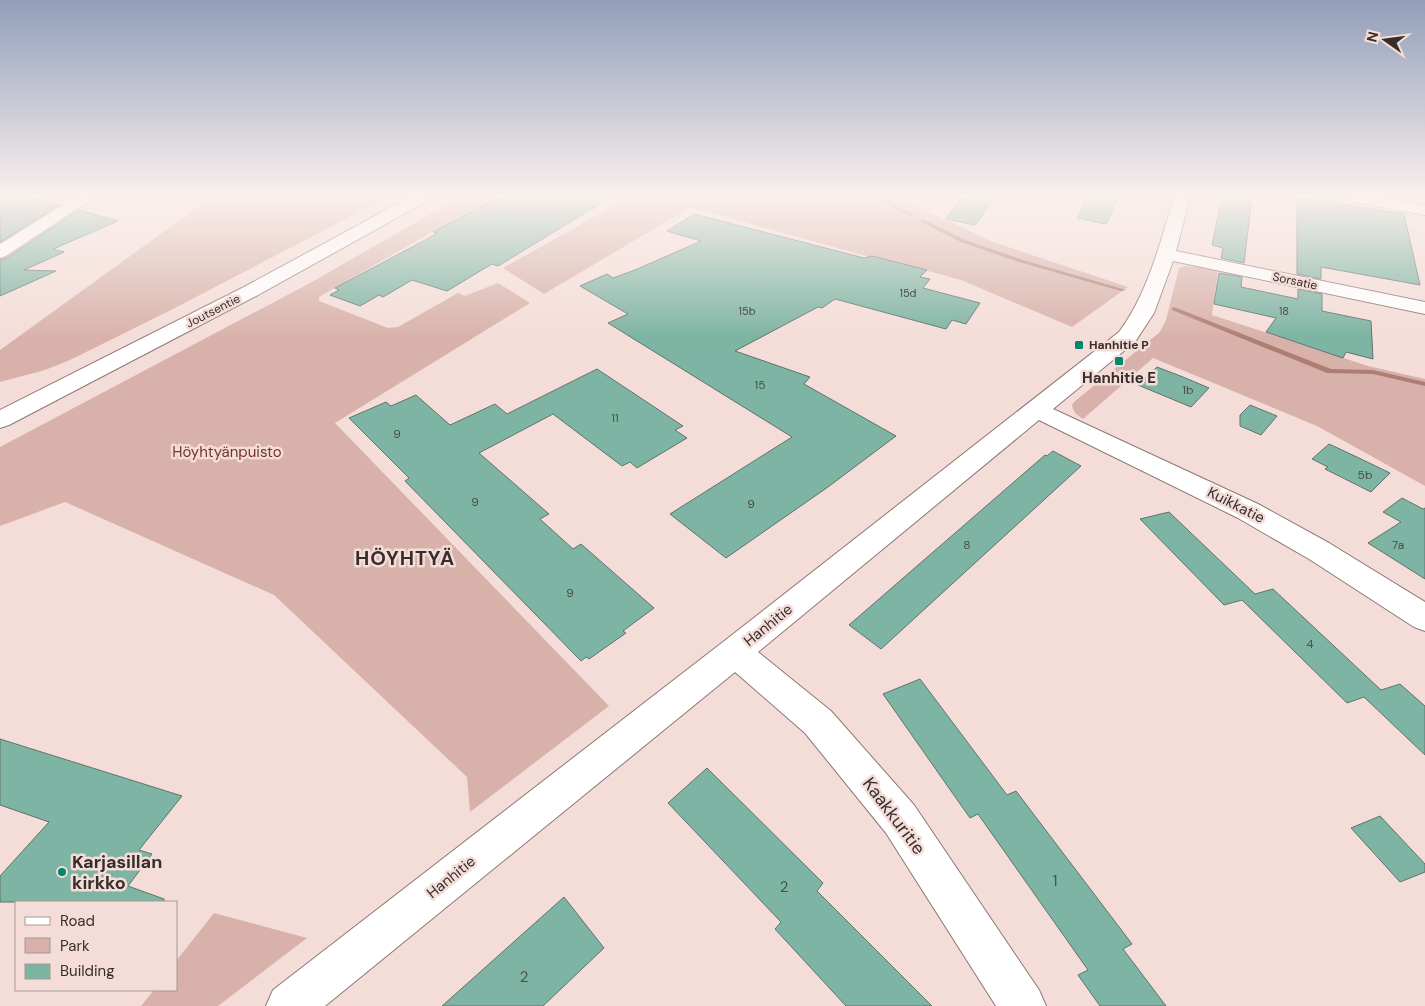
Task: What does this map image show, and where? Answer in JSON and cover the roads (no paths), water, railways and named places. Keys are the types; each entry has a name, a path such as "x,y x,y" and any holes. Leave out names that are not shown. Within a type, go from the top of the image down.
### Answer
{"street":[{"path":"0,252 13,244"},
{"name":"Joutsentie","path":"0,420 251,291 338,244"},
{"name":"Hanhitie","path":"289,1006 735,652 1126,337 1144,313 1169,244"},
{"name":"Sorsatie","path":"1166,254 1425,308"},
{"name":"Kuikkatie","path":"1037,410 1248,511 1319,551 1425,618"},
{"name":"Kaakkuritie","path":"735,652 818,722 900,819 1023,1006"}],"waterway":[{"path":"972,244 1021,261 1123,290"},
{"path":"1174,309 1330,371 1373,372 1425,384"}],"place":[{"name":"Hanhitie P","path":"1079,345"},
{"name":"Hanhitie E","path":"1119,361"},
{"name":"Karjasillan kirkko","path":"62,872"}],"district":[{"name":"HÖYHTYÄ","path":"405,558"}],"park label":[{"name":"Höyhtyänpuisto","path":"227,452"}]}
